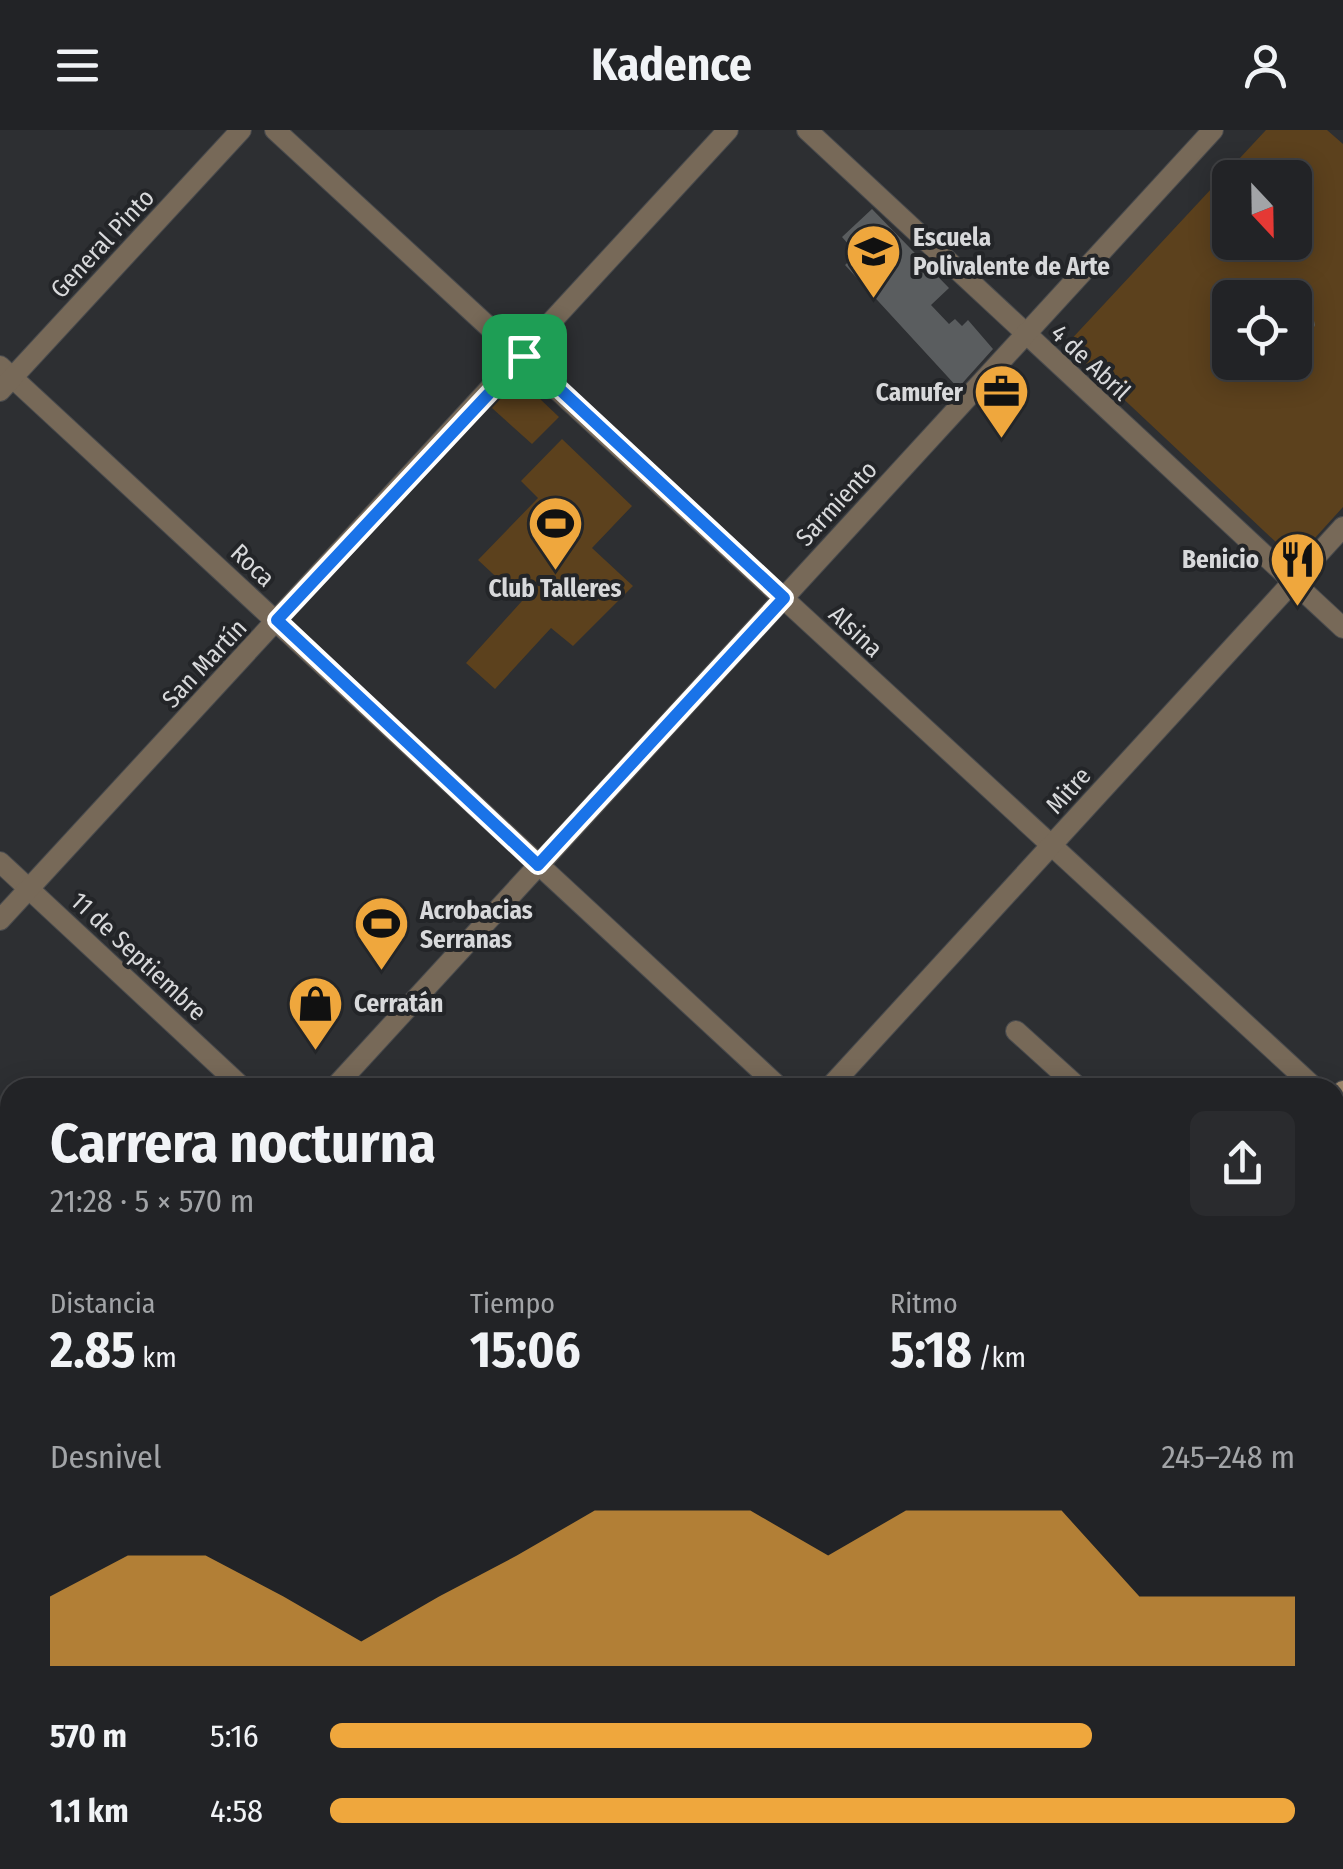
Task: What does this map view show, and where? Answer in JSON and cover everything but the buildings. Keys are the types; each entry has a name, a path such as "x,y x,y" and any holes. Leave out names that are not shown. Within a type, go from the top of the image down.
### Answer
{"street":[{"name":"General Pinto","path":"4,378 241,130"},
{"name":"Alsina","path":"275,130 1303,1078"},
{"name":"San Martín","path":"0,920 524,356 728,130"},
{"name":"4 de Abril","path":"807,130 1343,628"},
{"name":"Sarmiento","path":"343,1078 1213,130"},
{"name":"Roca","path":"4,378 277,620 769,1078"},
{"name":"Mitre","path":"838,1078 1343,527"},
{"name":"11 de Septiembre","path":"0,862 232,1078"},
{"path":"1016,1031 1062,1078"}],"shaded area":[{"path":"1266,130 1327,130 1343,144 1343,507 1295,560 1066,345 1212,188 1212,260 1312,260 1312,160 1238,160"},
{"path":"519,379 559,417 532,444 492,408"},
{"path":"562,439 632,506 592,548 633,586 573,646 551,628 495,689 466,663 522,601 478,560 538,498 521,481"}],"place":[{"name":"Escuela Polivalente de Arte","path":"874,300"},
{"name":"Camufer","path":"1002,441"},
{"name":"Club Talleres","path":"555,573"},
{"name":"Benicio","path":"1298,608"},
{"name":"Acrobacias Serranas","path":"381,973"},
{"name":"Cerratán","path":"315,1052"}],"route":[{"path":"524,356 784,598 538,865 277,620 524,356"}]}
